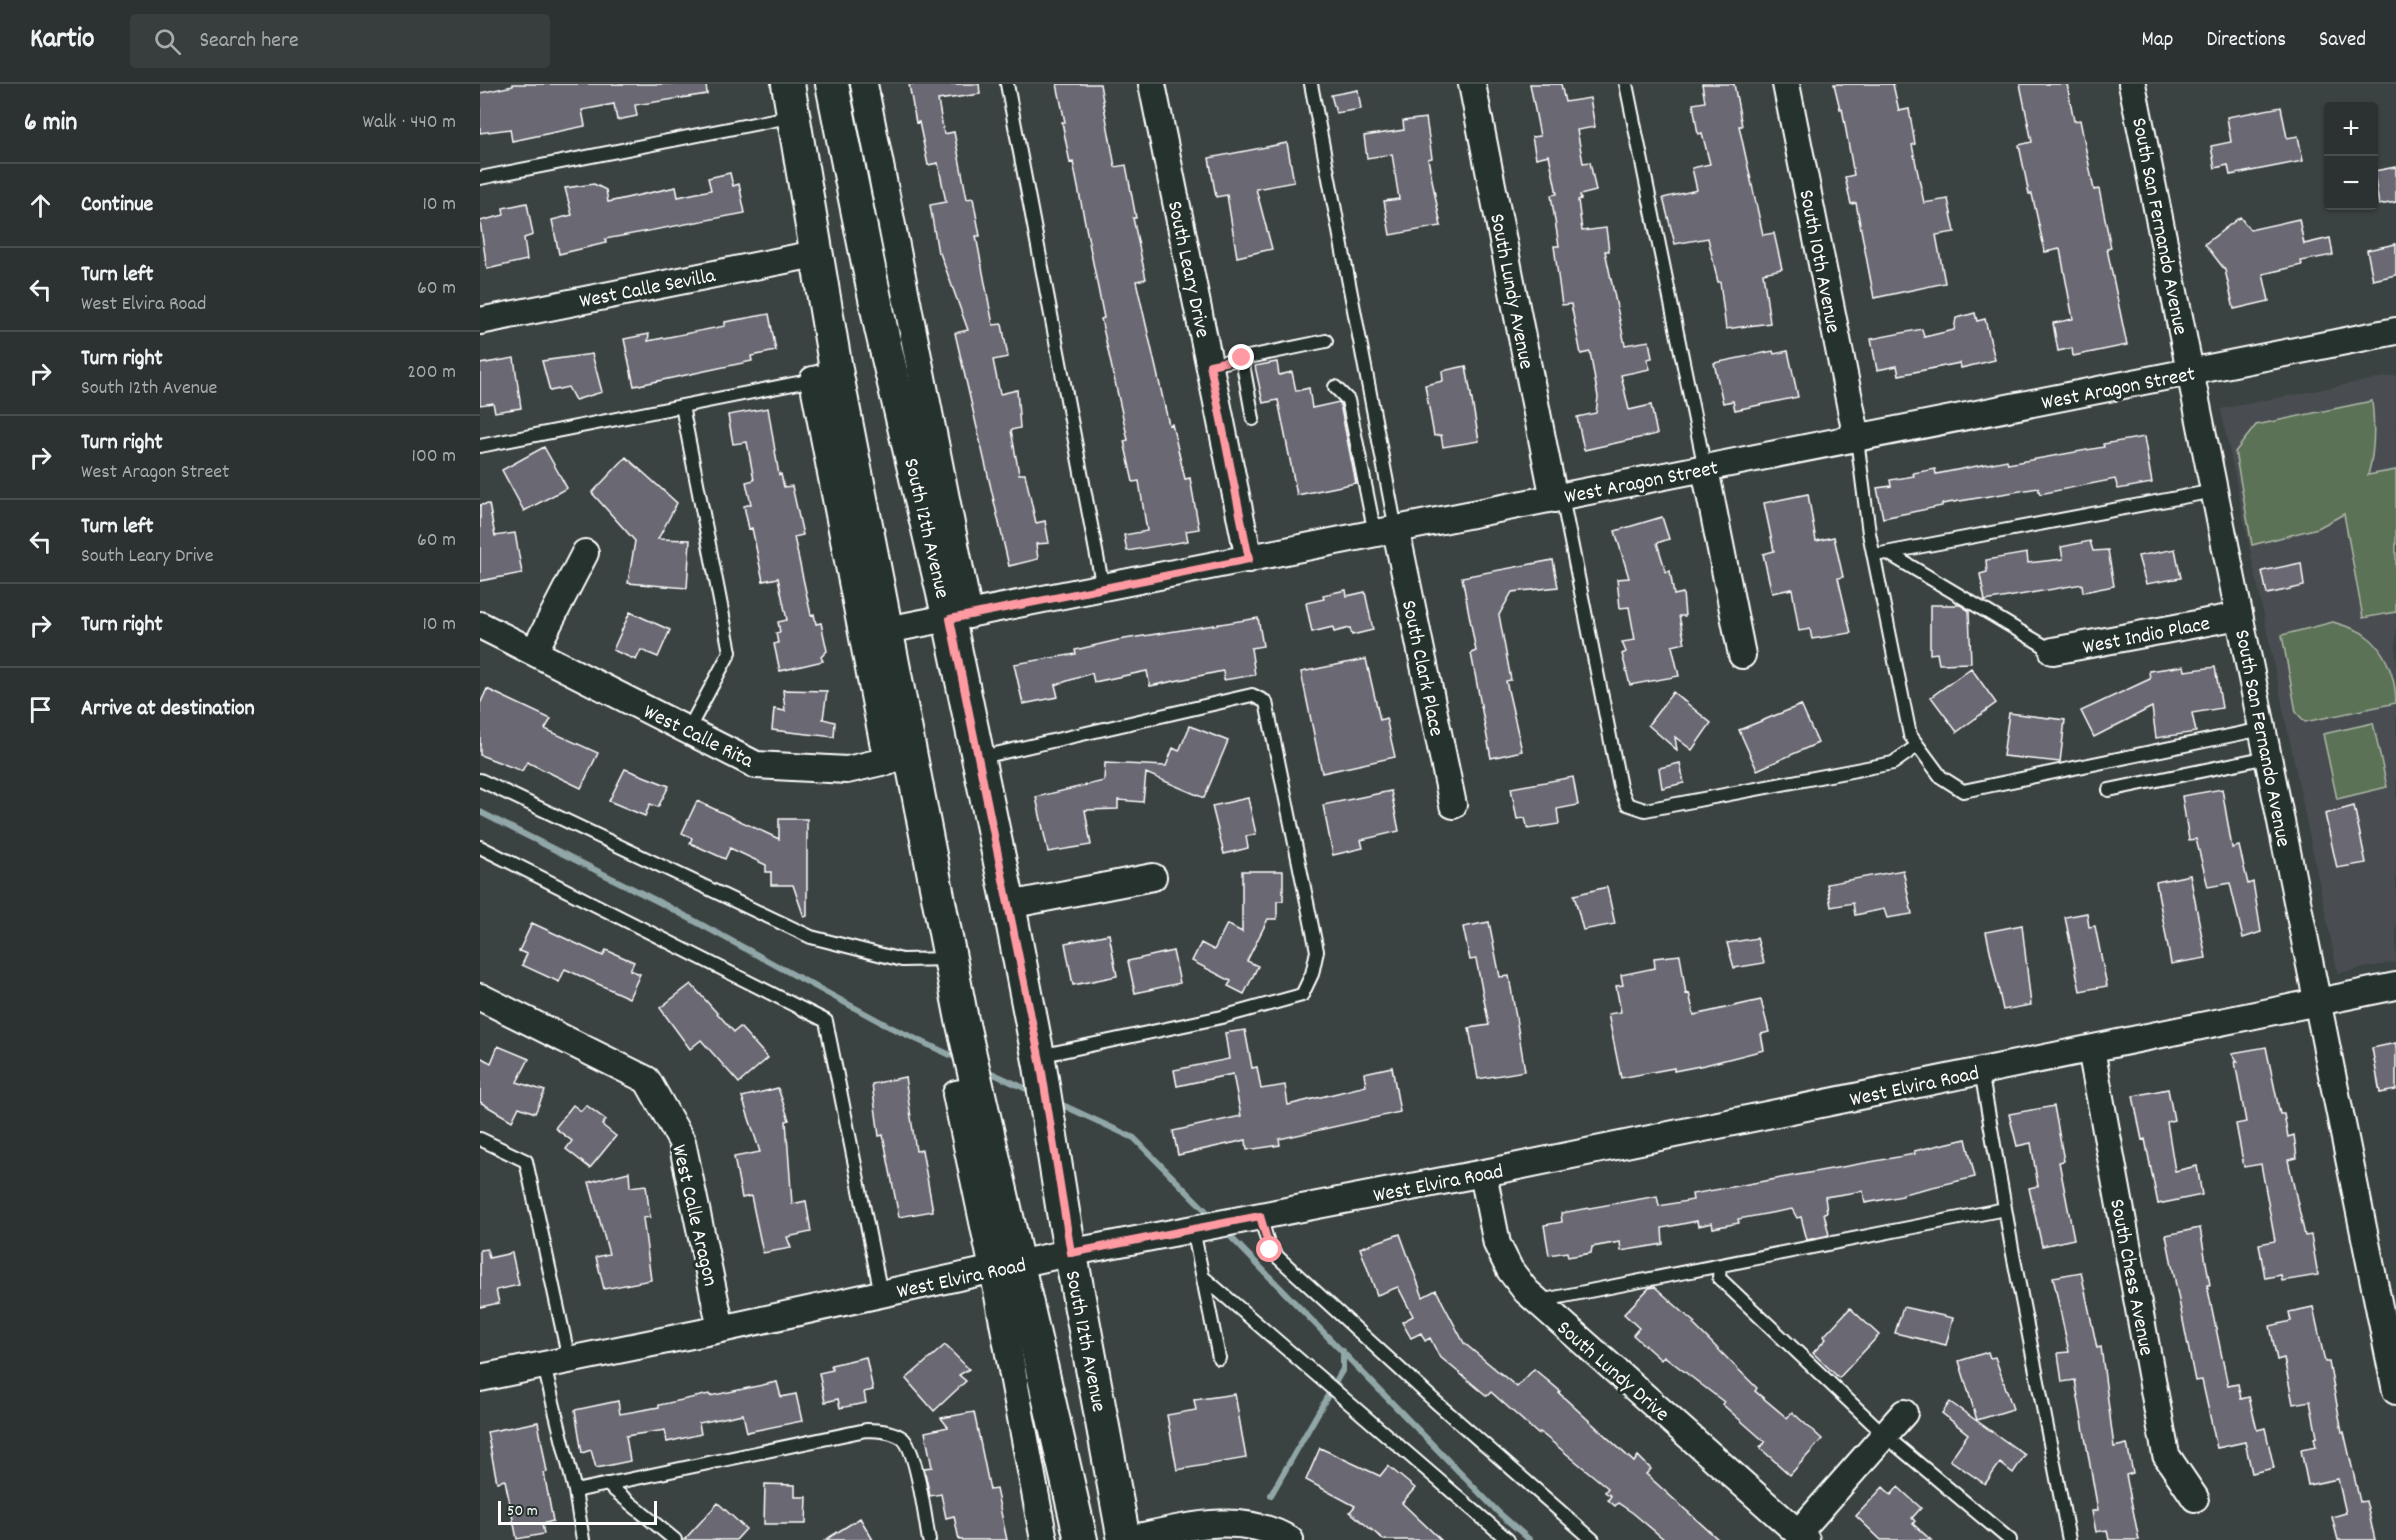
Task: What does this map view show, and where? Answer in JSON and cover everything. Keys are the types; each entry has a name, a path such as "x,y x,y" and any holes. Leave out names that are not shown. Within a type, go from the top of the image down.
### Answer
{"street":[{"path":"788,84 815,254 825,378 899,759 950,959 977,1087 1044,1540"},
{"name":"South 12th Avenue","path":"832,84 881,328 959,617"},
{"name":"South 12th Avenue","path":"864,84 959,617 977,758 1009,905 1051,1124 1071,1253 1125,1540"},
{"name":"South Leary Drive","path":"1152,84 1249,559"},
{"name":"South Lundy Avenue","path":"1472,84 1558,498"},
{"name":"South 10th Avenue","path":"1786,84 1857,439"},
{"name":"South San Fernando Avenue","path":"2132,84 2396,1391"},
{"name":"West Calle Sevilla","path":"480,321 815,254"},
{"name":"West Aragon Street","path":"887,630 2396,331"},
{"path":"825,378 887,630 899,759"},
{"path":"1705,469 1742,656"},
{"name":"South Clark Place","path":"1385,532 1453,805"},
{"path":"534,652 585,553"},
{"name":"West Indio Place","path":"2053,651 2239,616"},
{"name":"West Calle Rita","path":"480,626 756,765 848,770 899,759"},
{"path":"1009,905 1153,877"},
{"name":"West Elvira Road","path":"480,1378 721,1329 1071,1253 1483,1173 2396,986"},
{"name":"West Calle Aragon","path":"480,996 647,1080 682,1142 721,1329"},
{"name":"South Chess Avenue","path":"2091,1049 2166,1455 2195,1498"},
{"name":"South Lundy Drive","path":"1483,1173 1497,1244 1510,1270 1526,1292 1802,1536 1904,1413"},
{"path":"1005,1267 1081,1540"},
{"path":"1125,1540 1156,1537 1225,1522 1272,1529 1290,1540"}],"lane":[{"path":"1007,84 1103,588"},
{"path":"1311,84 1385,532"},
{"path":"1626,84 1705,469"},
{"path":"480,178 794,116"},
{"path":"1210,365 1326,341"},
{"path":"1242,358 1253,419"},
{"path":"480,446 825,378"},
{"path":"1335,387 1348,400 1385,532"},
{"path":"682,406 730,652 688,730"},
{"path":"1857,439 1869,533 1910,735 1941,777 1963,791 2262,729"},
{"path":"1875,555 2214,491"},
{"path":"1558,498 1620,787 1627,804 1645,810 1893,763 1917,746"},
{"path":"1888,553 2053,651"},
{"path":"977,758 1241,697 1252,695 1266,702 1315,939 1317,951 1312,974 1302,995 1222,1017 1039,1061"},
{"path":"2109,790 2268,757"},
{"path":"480,780 811,937 902,960 950,959"},
{"path":"480,846 826,1021 881,1294"},
{"path":"1981,1071 2005,1209 2069,1540"},
{"path":"480,1139 526,1161 569,1360"},
{"path":"1543,1308 1549,1299 2005,1209"},
{"path":"1260,1216 1270,1250 1437,1403 1593,1540"},
{"path":"1197,1228 1203,1277 1219,1358"},
{"path":"1720,1266 1719,1278 1885,1434 2010,1540"},
{"path":"1203,1277 1508,1540"},
{"path":"544,1365 575,1491 583,1540"},
{"path":"575,1491 866,1430 883,1431 902,1438 912,1451 929,1540"},
{"path":"607,1485 675,1540"}],"shaded area":[{"path":"2396,375 2396,962 2338,973 2221,409"}],"green space":[{"path":"2372,401 2374,438 2368,475 2396,470 2396,612 2363,618 2344,514 2318,528 2252,545 2235,452 2256,425"},
{"path":"2333,622 2354,629 2379,648 2392,675 2396,703 2305,722 2296,712 2282,635"},
{"path":"2373,723 2387,787 2337,799 2323,734"}],"building":[{"path":"513,84 706,84 707,94 635,105 637,116 617,120 614,104 582,110 585,126 512,141 510,129 480,133 480,93 513,86"},
{"path":"909,84 979,84 980,94 938,100 944,134 954,132 967,199 973,198 980,236 976,236 993,325 1002,324 1008,357 993,360 1000,394 1017,390 1020,428 1011,430 1019,474 1025,474 1036,523 1045,521 1049,543 1036,544 1038,559 1009,566 955,333 968,330 940,253 938,253 930,205 946,202 938,163 928,165 919,122 916,123"},
{"path":"1057,84 1100,84 1115,167 1126,165 1136,218 1133,218 1146,279 1136,281 1169,425 1172,424 1185,479 1190,478 1199,529 1186,531 1188,541 1127,551 1124,535 1147,531 1139,481 1133,482 1124,441 1128,440 1101,319 1104,318 1073,162 1070,163"},
{"path":"1530,84 1561,84 1565,102 1590,98 1595,127 1577,130 1583,163 1590,162 1596,191 1580,195 1581,199 1578,200 1582,231 1606,228 1609,251 1605,251 1625,345 1649,341 1652,358 1647,359 1650,369 1621,375 1629,410 1651,405 1657,434 1584,450 1577,417 1596,413 1598,397 1590,352 1581,354 1571,304 1562,305 1554,246 1559,246 1551,195 1557,194 1549,155 1536,158 1532,137 1540,136"},
{"path":"1702,84 1734,84 1742,126 1739,126 1763,235 1774,233 1782,269 1763,273 1770,323 1726,329 1720,282 1718,282 1708,238 1675,244 1663,198 1697,190 1692,168 1710,164 1702,133 1698,134 1693,104 1705,102"},
{"path":"1834,84 1893,84 1899,111 1909,109 1915,144 1912,145 1924,203 1948,199 1955,232 1936,235 1945,283 1874,298 1856,203 1851,204 1845,177 1854,175 1842,108 1840,109"},
{"path":"2020,84 2067,84 2074,121 2080,120 2094,190 2099,189 2111,248 2107,249 2127,345 2073,356 2072,348 2058,351 2053,323 2073,319 2060,249 2045,252 2032,194 2029,194 2019,145 2032,142"},
{"path":"1358,90 1361,109 1336,113 1331,95"},
{"path":"2281,107 2287,138 2298,136 2303,161 2230,175 2228,165 2215,168 2211,146 2231,142 2227,117"},
{"path":"1426,118 1432,158 1428,159 1441,226 1390,235 1384,201 1399,199 1392,154 1367,158 1364,136 1404,130 1403,121"},
{"path":"1287,143 1294,182 1256,189 1272,249 1237,257 1227,195 1216,197 1209,158"},
{"path":"2396,167 2396,202 2379,205 2378,170"},
{"path":"730,173 733,186 739,184 745,213 605,239 606,243 559,254 552,220 572,215 565,188 594,184 606,190 608,202 676,187 678,197 711,190 708,178"},
{"path":"527,203 533,235 524,238 527,260 487,269 480,221 504,215 503,208"},
{"path":"2240,217 2250,230 2299,219 2304,244 2330,238 2333,255 2301,261 2302,265 2263,274 2269,301 2234,309 2225,270 2205,244"},
{"path":"2396,244 2396,275 2373,280 2367,250"},
{"path":"1975,313 1977,321 1985,319 1995,360 1961,368 1960,363 1899,375 1897,366 1877,370 1871,339 1922,329 1924,337 1954,330 1956,318"},
{"path":"769,314 776,351 751,356 752,361 634,386 624,339 649,334 648,341 725,326 725,322"},
{"path":"1773,351 1774,354 1788,351 1798,397 1735,410 1733,401 1723,403 1714,363"},
{"path":"592,354 602,392 575,400 568,387 550,391 542,361"},
{"path":"514,358 521,408 495,412 493,403 480,405 480,364"},
{"path":"1277,362 1279,375 1292,372 1296,391 1309,388 1312,408 1339,402 1356,483 1297,495 1278,400 1263,403 1255,366"},
{"path":"1466,366 1479,441 1443,447 1441,435 1434,436 1425,385 1443,381 1442,371"},
{"path":"768,408 779,475 781,474 784,487 792,486 803,535 794,537 811,615 814,614 816,624 821,623 827,651 821,657 823,661 780,671 774,644 778,643 776,633 780,632 778,622 787,620 778,578 763,581 752,528 749,529 744,506 751,504 746,482 754,480 747,442 733,444 728,415"},
{"path":"2144,437 2152,483 2118,489 2115,479 2040,494 2038,488 1942,504 1942,506 1883,518 1877,488 1891,486 1890,480 1914,476 1913,473 1935,469 1936,474 2007,460 2008,464 2104,447 2103,444"},
{"path":"544,447 567,488 524,511 502,470"},
{"path":"626,457 677,503 658,539 690,540 687,588 628,583 635,541 592,493"},
{"path":"1808,494 1816,541 1834,537 1843,577 1838,578 1851,633 1812,639 1810,629 1799,631 1792,589 1772,593 1763,554 1774,551 1764,503"},
{"path":"489,504 495,536 515,533 522,573 480,581 480,505"},
{"path":"1662,517 1669,539 1657,543 1666,572 1670,571 1674,595 1683,593 1685,616 1679,616 1685,643 1672,646 1679,676 1630,685 1622,654 1626,652 1622,642 1635,640 1629,607 1620,608 1617,579 1629,578 1615,531"},
{"path":"2090,541 2093,551 2108,550 2114,586 2083,592 2082,584 1985,601 1980,574 1987,572 1986,560 2027,553 2028,563 2063,559 2061,547"},
{"path":"2175,549 2181,578 2146,584 2138,556"},
{"path":"1553,560 1558,587 1512,592 1499,615 1511,680 1506,681 1522,751 1491,758 1471,653 1476,651 1462,577"},
{"path":"2301,563 2304,586 2267,594 2262,571"},
{"path":"1346,590 1347,596 1365,592 1373,630 1352,635 1350,628 1334,632 1333,627 1312,632 1306,603 1324,599 1323,595"},
{"path":"1930,605 1960,605 1969,611 1971,663 1939,664 1937,653 1930,654"},
{"path":"630,612 670,630 658,657 641,650 636,660 613,650"},
{"path":"1258,618 1263,646 1251,648 1255,675 1224,680 1223,671 1150,686 1147,671 1094,682 1092,673 1055,685 1058,697 1023,704 1014,664 1076,654 1075,650 1118,640"},
{"path":"1366,659 1380,720 1386,718 1395,757 1322,773 1301,672"},
{"path":"2184,666 2185,671 2215,667 2222,708 2192,713 2196,732 2156,738 2152,707 2094,737 2081,711 2150,679 2149,671"},
{"path":"1971,668 1996,703 1957,732 1931,697"},
{"path":"487,689 551,719 545,729 598,753 581,788 527,762 522,771 480,755 480,704"},
{"path":"783,690 827,691 823,719 835,722 834,737 772,730 774,709 785,711"},
{"path":"1673,692 1711,723 1692,750 1675,737 1677,750 1648,725"},
{"path":"1801,705 1818,743 1757,770 1739,730"},
{"path":"2009,713 2065,720 2060,762 2003,756"},
{"path":"1190,726 1228,741 1204,798 1146,773 1143,802 1118,800 1118,809 1085,810 1091,845 1048,852 1036,797 1104,781 1105,763 1166,766 1173,748 1179,751"},
{"path":"1680,763 1684,783 1662,788 1659,768"},
{"path":"625,769 669,786 658,807 650,804 645,816 609,801"},
{"path":"1573,777 1578,805 1557,809 1559,824 1528,829 1525,818 1517,819 1511,788"},
{"path":"2222,789 2232,848 2239,846 2248,884 2253,882 2261,932 2243,938 2230,883 2208,887 2196,839 2189,840 2182,796"},
{"path":"1391,791 1399,831 1361,840 1363,848 1333,855 1323,805"},
{"path":"1248,798 1256,834 1246,836 1248,848 1224,854 1212,806"},
{"path":"697,801 779,839 779,819 807,819 807,916 804,917 793,885 771,885 771,872 766,872 766,865 730,848 725,859 690,843 692,838 682,833"},
{"path":"2354,806 2366,863 2337,868 2325,814"},
{"path":"1903,870 1912,914 1887,918 1884,909 1855,915 1853,903 1831,907 1827,884"},
{"path":"1242,871 1283,871 1283,901 1277,901 1277,919 1268,919 1247,961 1258,966 1244,994 1228,986 1231,981 1192,961 1201,943 1214,950 1227,924 1242,932"},
{"path":"2190,875 2206,958 2171,964 2156,882"},
{"path":"1607,887 1615,924 1583,930 1574,895"},
{"path":"2087,913 2089,927 2095,926 2107,986 2080,991 2065,917"},
{"path":"1489,922 1500,977 1509,976 1525,1071 1478,1079 1469,1028 1489,1025 1476,959 1470,960 1463,927"},
{"path":"532,923 603,956 606,950 634,962 630,970 640,974 629,998 565,969 559,982 522,965 527,954 519,951"},
{"path":"2022,925 2031,1005 2003,1010 1986,932"},
{"path":"1109,934 1117,976 1073,985 1065,943"},
{"path":"1757,938 1764,963 1734,968 1727,943"},
{"path":"1173,951 1180,983 1135,993 1128,961"},
{"path":"1680,955 1686,994 1689,993 1694,1015 1761,1000 1769,1032 1761,1034 1764,1050 1705,1065 1621,1078 1608,1014 1621,1012 1616,986 1623,985 1621,975 1655,968 1654,958"},
{"path":"691,984 734,1032 740,1027 768,1058 739,1083 701,1040 690,1049 660,1008"},
{"path":"1245,1030 1252,1068 1257,1067 1261,1089 1285,1085 1288,1105 1366,1086 1364,1073 1392,1067 1400,1112 1279,1139 1280,1145 1247,1150 1246,1140 1178,1155 1173,1131 1241,1116 1233,1074 1177,1086 1174,1070 1229,1059 1225,1033"},
{"path":"2396,1043 2396,1090 2380,1093 2372,1048"},
{"path":"498,1046 529,1059 517,1082 545,1091 535,1113 519,1107 512,1121 480,1102 480,1057 491,1063"},
{"path":"2266,1047 2280,1114 2284,1114 2288,1137 2294,1135 2297,1158 2288,1160 2305,1236 2311,1235 2318,1275 2282,1281 2281,1275 2265,1278 2259,1244 2275,1241 2261,1164 2244,1167 2236,1124 2246,1122 2235,1062 2238,1062 2232,1053"},
{"path":"905,1077 916,1151 922,1150 933,1211 899,1217 883,1135 879,1136 872,1084"},
{"path":"778,1088 789,1120 786,1121 792,1204 806,1201 811,1232 787,1237 791,1248 763,1253 751,1196 742,1198 734,1157 760,1152 742,1097"},
{"path":"2168,1089 2174,1120 2167,1122 2175,1171 2197,1166 2202,1195 2158,1204 2145,1139 2142,1140 2133,1096"},
{"path":"573,1105 581,1111 586,1105 606,1120 602,1125 616,1136 590,1168 566,1149 572,1141 555,1128"},
{"path":"2054,1106 2064,1161 2059,1162 2074,1239 2042,1246 2029,1188 2038,1186 2031,1143 2017,1146 2009,1114"},
{"path":"1966,1139 1975,1177 1903,1194 1903,1196 1865,1203 1863,1191 1825,1197 1827,1212 1824,1213 1829,1235 1807,1240 1801,1217 1797,1218 1792,1209 1738,1219 1739,1223 1713,1228 1712,1223 1698,1226 1697,1221 1662,1228 1663,1244 1621,1251 1620,1242 1592,1247 1591,1253 1568,1257 1567,1252 1549,1255 1544,1225 1562,1222 1561,1213 1657,1196 1659,1206 1693,1200 1692,1194 1915,1154 1914,1151"},
{"path":"629,1172 630,1187 646,1185 650,1217 643,1218 651,1280 604,1289 596,1257 609,1254 589,1182"},
{"path":"2200,1228 2210,1285 2207,1285 2228,1386 2238,1384 2241,1399 2249,1397 2257,1430 2265,1428 2274,1468 2252,1473 2245,1442 2217,1448 2202,1380 2195,1381 2166,1235"},
{"path":"1400,1234 1423,1297 1436,1290 1464,1343 1517,1387 1534,1369 1634,1462 1638,1456 1651,1469 1646,1474 1719,1540 1665,1540 1633,1513 1618,1503 1615,1506 1608,1500 1611,1496 1605,1492 1608,1488 1540,1432 1538,1434 1491,1392 1487,1396 1439,1356 1430,1338 1425,1341 1421,1333 1411,1338 1402,1322 1413,1316 1398,1287 1377,1295 1360,1248"},
{"path":"487,1249 489,1258 512,1253 519,1285 496,1290 499,1303 480,1307 480,1250"},
{"path":"2081,1272 2097,1348 2101,1347 2114,1447 2127,1444 2133,1473 2126,1475 2139,1540 2109,1540 2107,1530 2096,1532 2092,1511 2098,1510 2075,1380 2062,1382 2058,1353 2069,1352 2053,1277"},
{"path":"1655,1287 1695,1323 1693,1324 1757,1388 1755,1391 1787,1418 1792,1412 1822,1439 1790,1475 1760,1448 1765,1442 1722,1404 1724,1402 1664,1356 1661,1360 1633,1335 1639,1328 1624,1314 1649,1288"},
{"path":"1903,1307 1953,1318 1946,1345 1895,1333"},
{"path":"2313,1307 2325,1362 2329,1362 2342,1432 2344,1432 2360,1502 2366,1501 2375,1540 2338,1540 2332,1517 2346,1513 2338,1479 2308,1485 2301,1450 2316,1447 2314,1438 2317,1437 2310,1401 2293,1404 2284,1358 2277,1360 2270,1326 2291,1321 2289,1312"},
{"path":"1850,1308 1879,1335 1839,1378 1813,1353 1826,1339 1824,1336"},
{"path":"945,1345 969,1369 959,1375 966,1381 934,1411 906,1379"},
{"path":"1988,1352 1990,1358 1995,1357 2013,1409 1977,1420 1959,1361"},
{"path":"866,1357 873,1390 864,1392 866,1403 840,1408 838,1399 825,1402 819,1373 833,1370 831,1365"},
{"path":"777,1382 781,1397 796,1394 802,1421 747,1432 743,1414 699,1423 701,1434 667,1442 665,1430 626,1436 630,1461 596,1468 591,1450 582,1453 575,1410 618,1401 620,1414 709,1394 710,1396"},
{"path":"1235,1394 1246,1458 1177,1470 1167,1415 1196,1410 1194,1400"},
{"path":"1950,1402 2025,1455 2013,1473 2000,1463 1985,1484 1950,1460 1968,1434 1942,1413"},
{"path":"974,1412 990,1490 996,1489 1007,1540 959,1540 954,1516 946,1518 941,1494 930,1496 924,1468 932,1467 925,1432 948,1427 941,1418"},
{"path":"538,1422 553,1521 542,1524 544,1534 517,1539 505,1480 497,1482 487,1432"},
{"path":"1320,1448 1380,1476 1388,1466 1415,1488 1402,1503 1441,1540 1384,1540 1350,1512 1355,1506 1306,1480"},
{"path":"765,1484 795,1485 795,1497 807,1497 806,1524 764,1524"},
{"path":"1883,1487 1891,1495 1898,1487 1921,1508 1912,1518 1915,1521 1913,1524 1931,1540 1881,1540 1856,1516"},
{"path":"718,1503 746,1529 736,1540 684,1540"},
{"path":"860,1518 873,1540 825,1540"}],"waterway":[{"path":"480,812 665,905 890,1027 959,1059"},
{"path":"985,1070 1033,1092"},
{"path":"1056,1102 1134,1138 1212,1217"},
{"path":"1225,1231 1499,1513 1530,1540"},
{"path":"1271,1495 1343,1369 1343,1351"}],"route":[{"path":"1242,358 1210,365 1249,559 950,619 1041,1066 1071,1253 1260,1216 1270,1250"}]}
